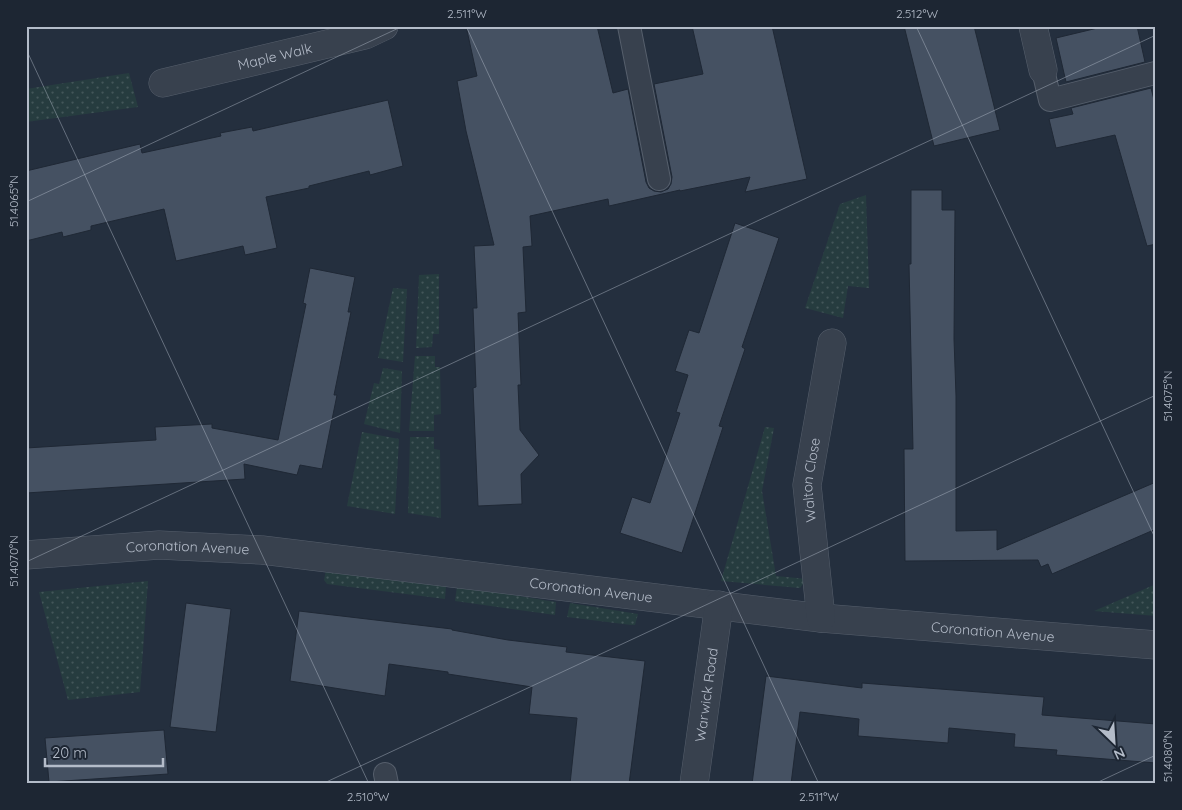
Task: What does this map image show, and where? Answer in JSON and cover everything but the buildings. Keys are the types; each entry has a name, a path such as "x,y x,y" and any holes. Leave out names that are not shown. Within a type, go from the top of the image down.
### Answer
{"street":[{"name":"Maple Walk","path":"163,82 364,35 384,26"},
{"path":"1033,26 1043,70"},
{"name":"Walton Close","path":"820,618 807,485 832,342"},
{"name":"Coronation Avenue","path":"26,555 160,545 262,550 820,618 1156,645"},
{"name":"Warwick Road","path":"694,784 719,605"}],"lane":[{"path":"629,26 659,179"},
{"path":"1043,70 1050,100 1156,73"}],"green space":[{"path":"129,73 138,107 26,122 26,89"},
{"path":"866,195 869,288 848,286 843,318 805,308 840,204"},
{"path":"439,274 439,334 433,334 432,347 416,348 419,275"},
{"path":"393,288 407,289 403,362 378,358"},
{"path":"415,356 435,356 435,367 440,367 441,414 434,415 434,431 409,431"},
{"path":"383,368 402,371 400,433 364,424 374,383 379,384"},
{"path":"765,427 774,428 762,491 776,576 807,579 800,588 721,581"},
{"path":"362,432 399,439 395,514 347,506"},
{"path":"410,437 434,437 434,449 440,450 441,518 408,513"},
{"path":"326,570 446,586 445,599 327,584 324,580"},
{"path":"148,581 140,692 68,700 39,592"},
{"path":"1156,584 1156,616 1094,611"},
{"path":"457,586 556,602 555,615 455,601"},
{"path":"570,603 638,614 635,625 567,617"}]}
